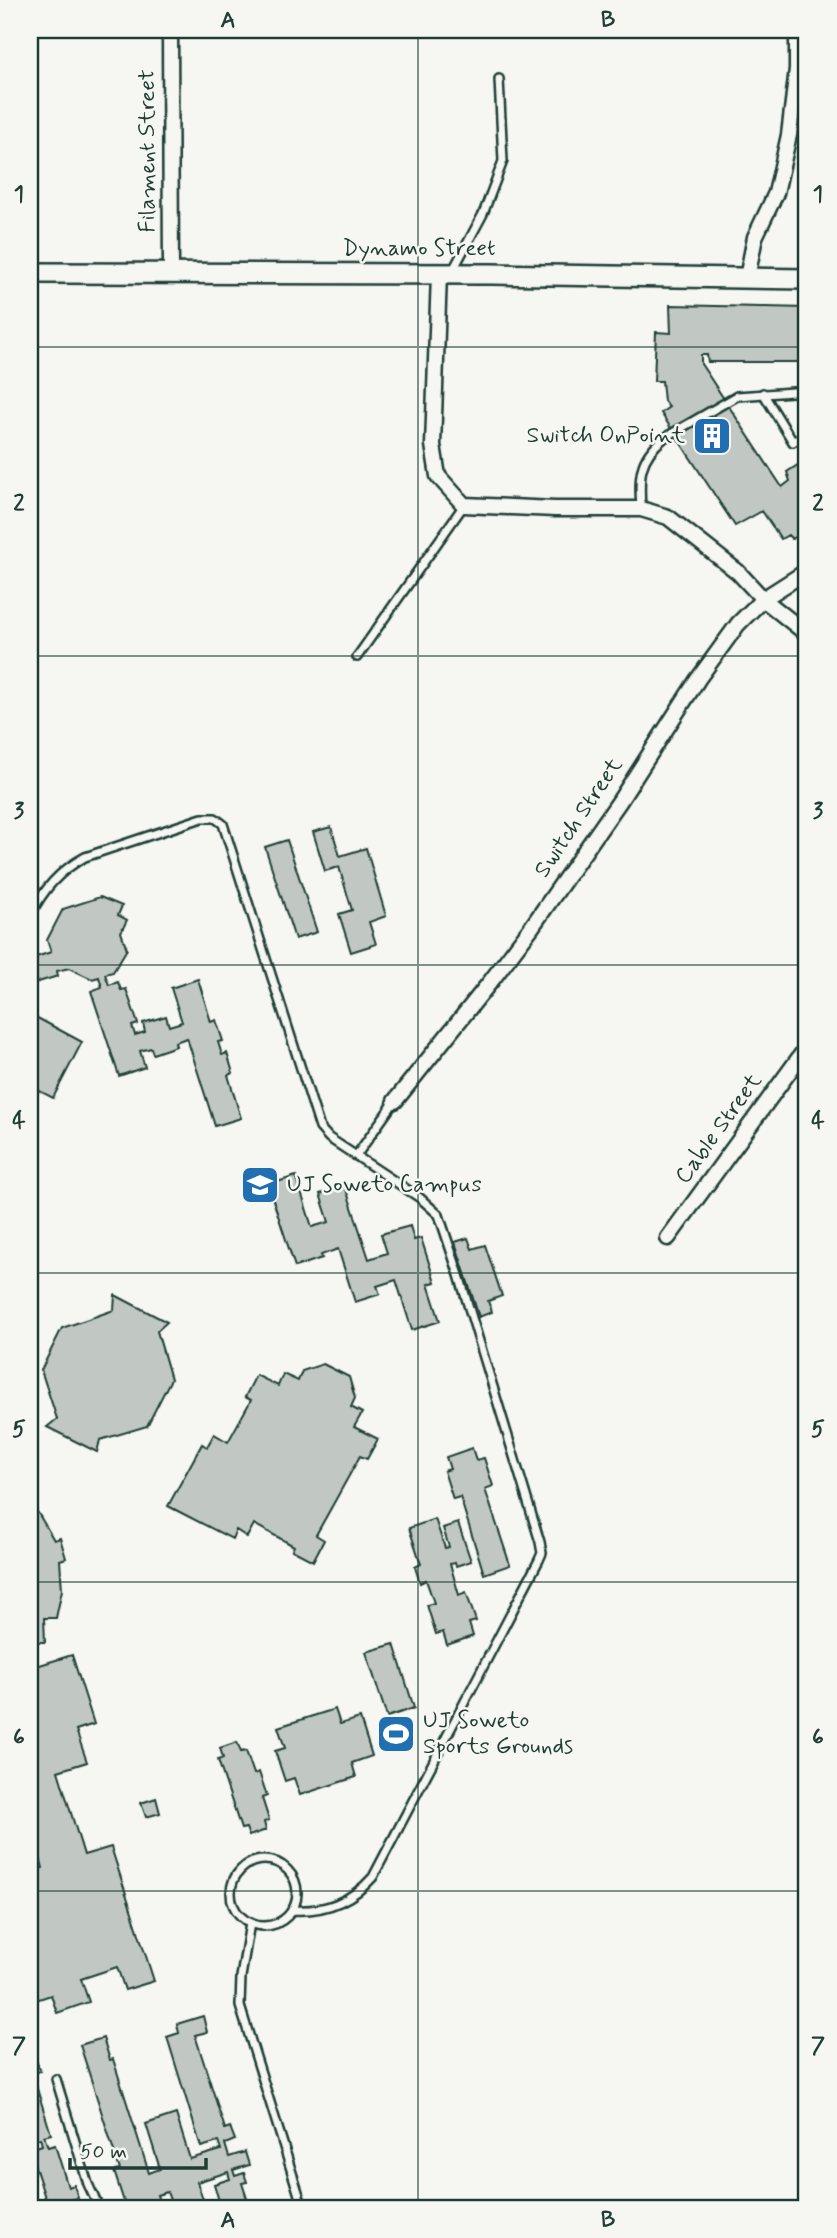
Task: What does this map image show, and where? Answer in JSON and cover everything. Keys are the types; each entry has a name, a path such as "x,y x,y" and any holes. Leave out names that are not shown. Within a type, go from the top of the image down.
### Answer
{"street":[{"name":"Filament Street","path":"170,30 170,273"},
{"path":"747,278 755,237 776,193 789,135 797,30"},
{"name":"Dynamo Street","path":"30,273 445,274 807,279"},
{"path":"445,274 433,445 438,476 464,505 641,509 668,517 738,572 763,599 807,634"},
{"name":"Switch Street","path":"395,1101 531,928 619,802 698,679 738,624 763,599 807,571"},
{"name":"Cable Street","path":"668,1238 807,1047"}],"lane":[{"path":"445,274 483,214 503,160 499,79"},
{"path":"641,509 639,481 645,459 653,447 664,438 737,396 807,391"},
{"path":"763,393 793,442 807,433"},
{"path":"357,657 464,505"},
{"path":"30,916 53,880 71,864 85,857 202,818 209,817 223,824 316,1119 325,1133 420,1198 439,1215 542,1553 373,1877 355,1896 344,1902 311,1912 292,1910"},
{"path":"356,1156 395,1101"},
{"path":"273,1861 283,1866 296,1884 297,1895 292,1910 281,1922 271,1926 250,1923 241,1917 235,1908 231,1887 242,1868 251,1862 273,1861"},
{"path":"250,1923 241,1977 240,2006 303,2208"},
{"path":"56,2079 88,2184 99,2208"}],"building":[{"name":"Switch OnPoint","path":"670,305 807,308 807,362 708,362 707,355 701,355 701,364 782,487 790,481 787,472 807,459 807,530 792,539 788,535 781,539 762,511 735,526 661,413 669,407 664,401 662,381 654,381 656,332 671,333"},
{"path":"331,827 340,856 366,848 386,916 369,922 376,944 351,952 339,914 352,910 339,867 325,871 313,832"},
{"path":"287,840 317,932 295,939 265,847"},
{"path":"100,897 122,906 118,915 127,920 121,932 127,949 113,972 105,974 109,985 118,982 121,990 126,989 138,1024 132,1026 135,1035 145,1032 143,1023 166,1016 169,1026 182,1022 171,988 198,979 211,1022 216,1020 223,1041 218,1042 222,1055 227,1053 233,1073 228,1075 241,1118 215,1126 187,1038 175,1042 176,1046 153,1054 151,1048 140,1051 145,1067 119,1076 91,991 102,987 99,977 92,979 69,968 57,971 58,976 35,983 30,959 51,952 47,940 63,909"},
{"path":"30,1014 82,1042 53,1098 30,1086"},
{"path":"296,1176 312,1227 329,1222 320,1194 345,1186 369,1259 387,1253 381,1234 410,1226 414,1240 421,1238 435,1282 428,1284 440,1321 412,1330 396,1280 377,1286 380,1294 355,1302 338,1249 321,1255 322,1258 295,1267 268,1185"},
{"path":"468,1238 472,1249 485,1245 502,1296 488,1301 492,1312 479,1317 455,1242"},
{"path":"115,1295 167,1322 157,1331 171,1379 147,1426 100,1440 97,1452 47,1427 57,1419 41,1370 62,1328 114,1310"},
{"path":"323,1364 349,1377 355,1398 351,1407 362,1413 354,1427 378,1439 367,1459 360,1456 316,1535 324,1540 313,1561 292,1550 294,1546 254,1524 247,1537 236,1530 232,1539 168,1506 202,1444 207,1447 214,1434 228,1442 251,1400 245,1397 256,1375 278,1386 283,1374 298,1381 302,1371"},
{"path":"472,1448 476,1460 484,1458 493,1486 485,1489 510,1565 484,1574 460,1497 453,1499 444,1471 450,1469 446,1457"},
{"path":"30,1504 54,1540 60,1538 66,1558 60,1560 62,1590 56,1618 44,1618 45,1642 30,1642"},
{"path":"435,1519 445,1548 449,1547 443,1528 458,1523 471,1561 456,1566 455,1563 450,1564 459,1595 466,1592 476,1621 469,1623 473,1636 447,1645 443,1632 436,1634 427,1605 434,1603 426,1580 420,1583 415,1567 421,1564 409,1528"},
{"path":"394,1644 414,1708 387,1717 366,1652"},
{"path":"72,1655 94,1724 76,1730 87,1762 58,1771 84,1855 111,1847 154,1981 125,1990 117,1967 81,1979 89,2002 57,2013 51,1995 36,2000 30,1981 30,1873 43,1868 30,1824 30,1668"},
{"path":"335,1709 340,1724 360,1718 372,1756 352,1763 356,1777 300,1795 294,1778 285,1781 275,1751 285,1748 278,1727"},
{"path":"237,1742 241,1752 246,1751 254,1774 259,1772 267,1796 262,1798 269,1820 264,1822 266,1830 249,1836 246,1828 241,1829 218,1760 223,1758 220,1748"},
{"path":"156,1798 160,1813 146,1817 141,1803"},
{"path":"203,2016 207,2032 195,2035 225,2129 230,2127 235,2140 225,2144 229,2157 245,2152 249,2165 233,2170 235,2176 244,2173 247,2182 242,2183 250,2208 221,2208 214,2184 230,2179 228,2172 197,2182 206,2208 173,2208 167,2192 157,2195 161,2208 126,2208 114,2171 120,2170 80,2045 103,2038 110,2060 113,2059 149,2173 160,2169 146,2124 176,2114 190,2159 221,2150 218,2142 201,2147 167,2037 179,2033 177,2024"},
{"path":"30,2046 40,2071 30,2074"},
{"path":"34,2079 51,2134 44,2136 48,2147 55,2145 68,2187 74,2185 78,2198 72,2199 74,2204 64,2208 36,2208 47,2204 30,2151 42,2145 40,2138 30,2141 30,2081"}],"place":[{"name":"Switch OnPoint","path":"712,436"},
{"name":"UJ Soweto Campus","path":"260,1185"},
{"name":"UJ Soweto Sports Grounds","path":"396,1734"}]}
